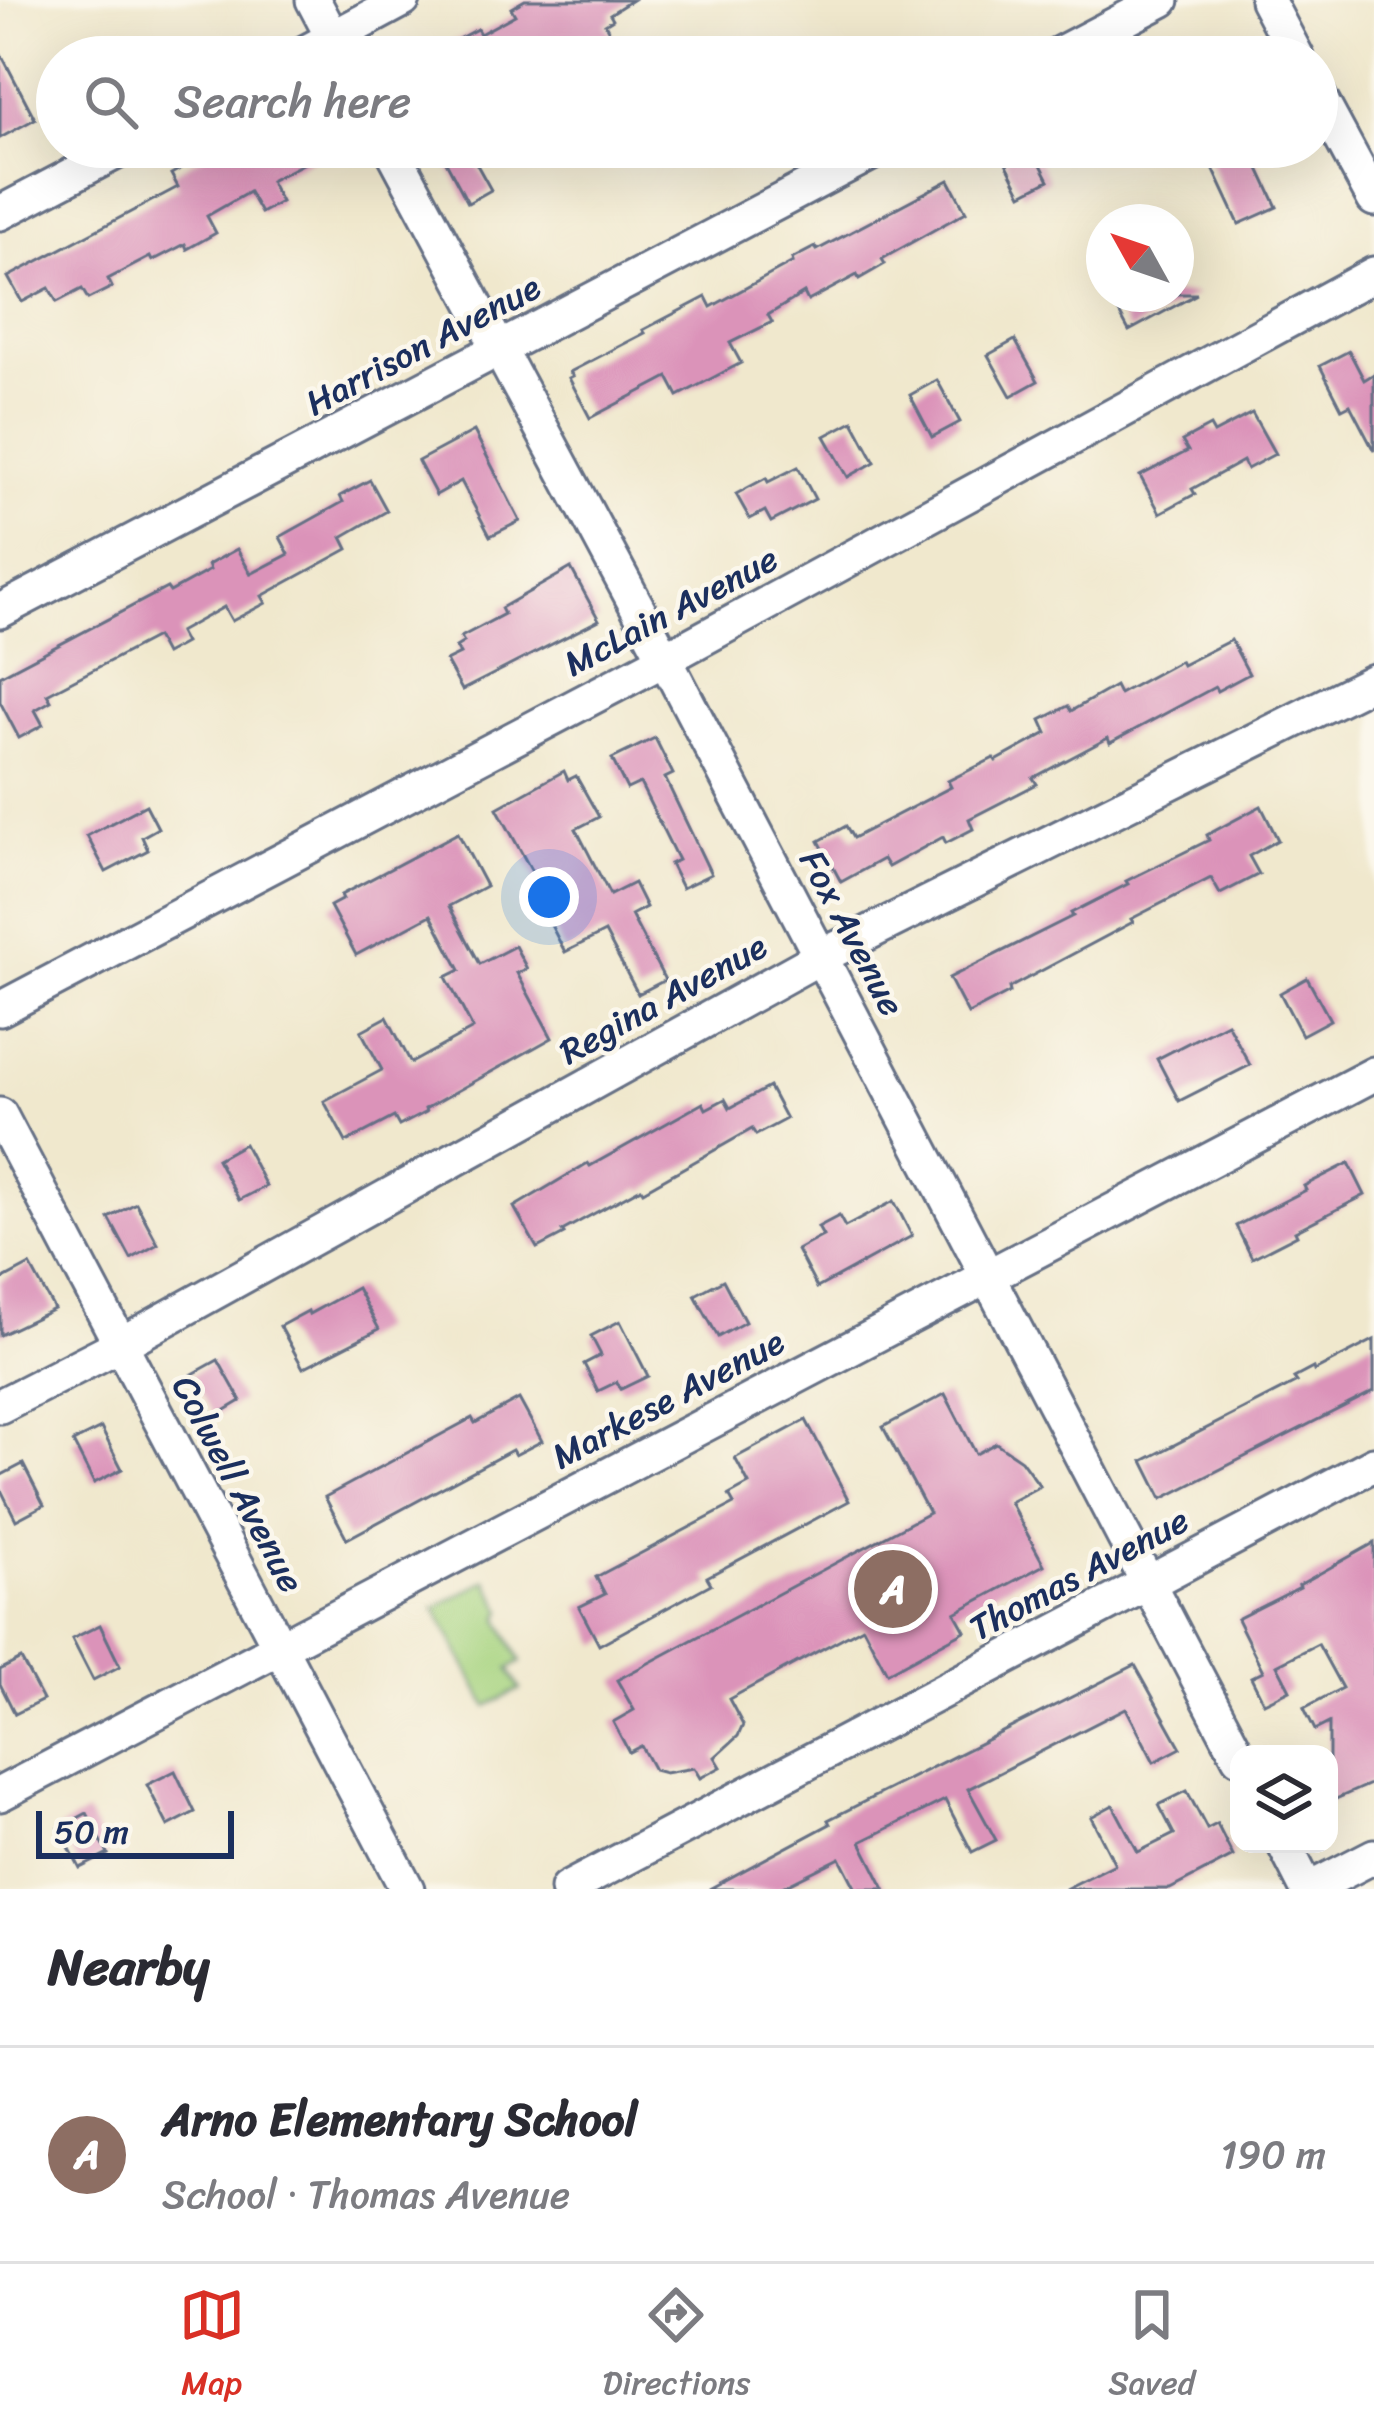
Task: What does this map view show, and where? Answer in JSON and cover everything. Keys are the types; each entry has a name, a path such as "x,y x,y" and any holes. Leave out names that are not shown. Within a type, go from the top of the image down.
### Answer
{"street":[{"path":"313,0 332,36"},
{"path":"354,36 403,0"},
{"path":"1094,36 1162,0"},
{"path":"1267,0 1287,36"},
{"path":"1338,132 1374,200"},
{"path":"0,213 86,168"},
{"name":"Fox Avenue","path":"402,168 1233,1745"},
{"name":"Harrison Avenue","path":"0,611 843,168"},
{"name":"McLain Avenue","path":"0,1009 664,659 1374,274"},
{"name":"Regina Avenue","path":"0,1406 119,1345 820,957 1374,681"},
{"name":"Markese Avenue","path":"0,1794 1374,1074"},
{"name":"Colwell Avenue","path":"0,1115 407,1889"},
{"name":"Thomas Avenue","path":"567,1889 1374,1464"},
{"path":"1289,1853 1308,1889 1374,1856"}],"green space":[{"path":"487,1580 503,1610 499,1619 521,1662 509,1669 520,1689 487,1706 435,1608"}],"building":[{"path":"525,0 632,0 610,14 613,19 605,24 612,36 464,36 477,29 480,34 515,15 511,8"},
{"path":"0,52 35,119 0,138"},
{"path":"182,168 295,168 270,181 281,202 261,213 249,192 207,216 216,233 187,249 185,244 152,261 150,257 108,279 112,287 88,299 82,289 57,302 49,288 22,302 8,277 178,187 171,174"},
{"path":"449,168 479,168 491,190 468,203"},
{"path":"1009,168 1043,168 1049,180 1022,194"},
{"path":"1213,168 1259,168 1277,207 1239,224"},
{"path":"949,180 966,212 882,259 885,264 859,279 857,275 808,301 804,293 768,315 772,322 730,343 741,363 678,396 668,377 590,418 570,372 706,297 711,307 792,259"},
{"path":"1119,312 1164,312 1129,331"},
{"path":"1015,340 1038,381 1011,396 988,355"},
{"path":"1349,351 1364,380 1374,374 1374,451 1350,405 1342,409 1320,366"},
{"path":"937,380 960,422 932,437 910,395"},
{"path":"1252,413 1275,454 1247,469 1243,461 1160,513 1140,476 1188,451 1182,441 1210,426 1214,433"},
{"path":"853,421 875,462 848,477 825,436"},
{"path":"474,431 520,521 490,536 461,481 436,495 418,461"},
{"path":"798,467 815,499 771,522 765,511 750,519 736,494"},
{"path":"370,480 387,511 342,537 348,549 262,596 266,603 232,621 224,607 179,632 185,643 165,654 156,637 47,694 51,701 35,710 43,725 19,738 0,702 0,676 167,588 170,592 237,549 251,574 289,554 280,537 343,502 340,496"},
{"path":"571,568 599,620 462,690 446,661 460,654 456,647 464,642 461,637"},
{"path":"1231,640 1249,674 1033,778 1037,784 969,819 973,829 946,843 943,837 888,867 883,859 841,882 819,841 846,826 853,838 951,787 948,781 1047,733 1041,720 1068,706 1071,711 1115,686 1119,694"},
{"path":"655,738 673,774 665,778 711,874 682,888 670,864 678,860 640,783 627,789 612,759"},
{"path":"564,771 568,780 576,776 599,817 576,829 610,895 634,883 646,907 631,915 665,980 638,994 605,932 565,952 530,885 537,881 497,808"},
{"path":"146,805 158,828 142,837 148,850 106,872 87,836"},
{"path":"1261,806 1278,840 1249,856 1259,874 1220,894 1211,878 968,1014 949,978 1073,916 1071,913 1209,840 1207,835"},
{"path":"458,833 486,886 449,906 480,964 515,946 527,969 517,973 552,1038 399,1126 394,1117 346,1142 324,1101 382,1070 361,1031 387,1017 411,1063 473,1029 446,977 460,970 431,915 356,955 330,906 343,899 341,895"},
{"path":"1307,978 1330,1020 1302,1035 1280,993"},
{"path":"1227,1023 1250,1065 1179,1101 1157,1059"},
{"path":"769,1087 786,1119 756,1135 752,1129 537,1248 514,1207 703,1103 706,1109 725,1099 730,1108"},
{"path":"244,1144 266,1186 239,1200 217,1159"},
{"path":"1349,1163 1365,1195 1252,1258 1236,1226"},
{"path":"894,1201 912,1236 817,1288 797,1250 823,1236 818,1227 839,1216 845,1227"},
{"path":"136,1203 158,1244 131,1259 109,1218"},
{"path":"30,1265 54,1309 0,1335 0,1281"},
{"path":"723,1280 745,1322 718,1337 695,1295"},
{"path":"357,1288 379,1329 303,1368 280,1326"},
{"path":"620,1321 648,1376 621,1389 617,1382 598,1391 584,1364 601,1355 591,1336"},
{"path":"1374,1340 1374,1391 1162,1499 1143,1461"},
{"path":"218,1360 241,1401 214,1417 191,1375"},
{"path":"945,1394 976,1454 996,1443 1021,1460 1040,1486 1010,1502 1044,1565 955,1613 965,1631 887,1673 863,1627 729,1699 743,1725 715,1757 721,1767 700,1778 694,1768 654,1770 641,1746 629,1752 613,1722 634,1710 617,1680 929,1513 883,1427"},
{"path":"519,1399 542,1441 515,1455 512,1450 347,1539 325,1497 472,1418 475,1423"},
{"path":"806,1420 849,1501 707,1577 711,1584 599,1645 579,1607 605,1594 596,1577 734,1504 729,1495 749,1484 735,1458"},
{"path":"101,1428 122,1469 94,1483 73,1442"},
{"path":"23,1464 44,1505 16,1520 0,1488 0,1476"},
{"path":"1374,1543 1374,1782 1338,1798 1338,1745 1329,1745 1329,1723 1315,1730 1304,1708 1342,1688 1318,1644 1277,1665 1290,1690 1264,1703 1251,1677 1263,1671 1237,1619"},
{"path":"100,1625 120,1666 93,1680 72,1639"},
{"path":"21,1659 43,1700 15,1714 0,1684 0,1670"},
{"path":"1135,1665 1181,1748 1154,1762 1126,1708 968,1789 996,1840 972,1852 945,1800 861,1842 885,1889 856,1889 840,1858 778,1889 709,1889 830,1824 828,1820"},
{"path":"175,1771 195,1812 168,1826 147,1785"},
{"path":"1187,1791 1207,1829 1217,1824 1233,1856 1170,1889 1065,1889 1115,1864 1091,1817 1113,1805 1138,1852 1174,1834 1159,1805"},
{"path":"87,1813 108,1854 80,1868 59,1828"}],"place":[{"name":"Arno Elementary School","path":"893,1589"}]}
